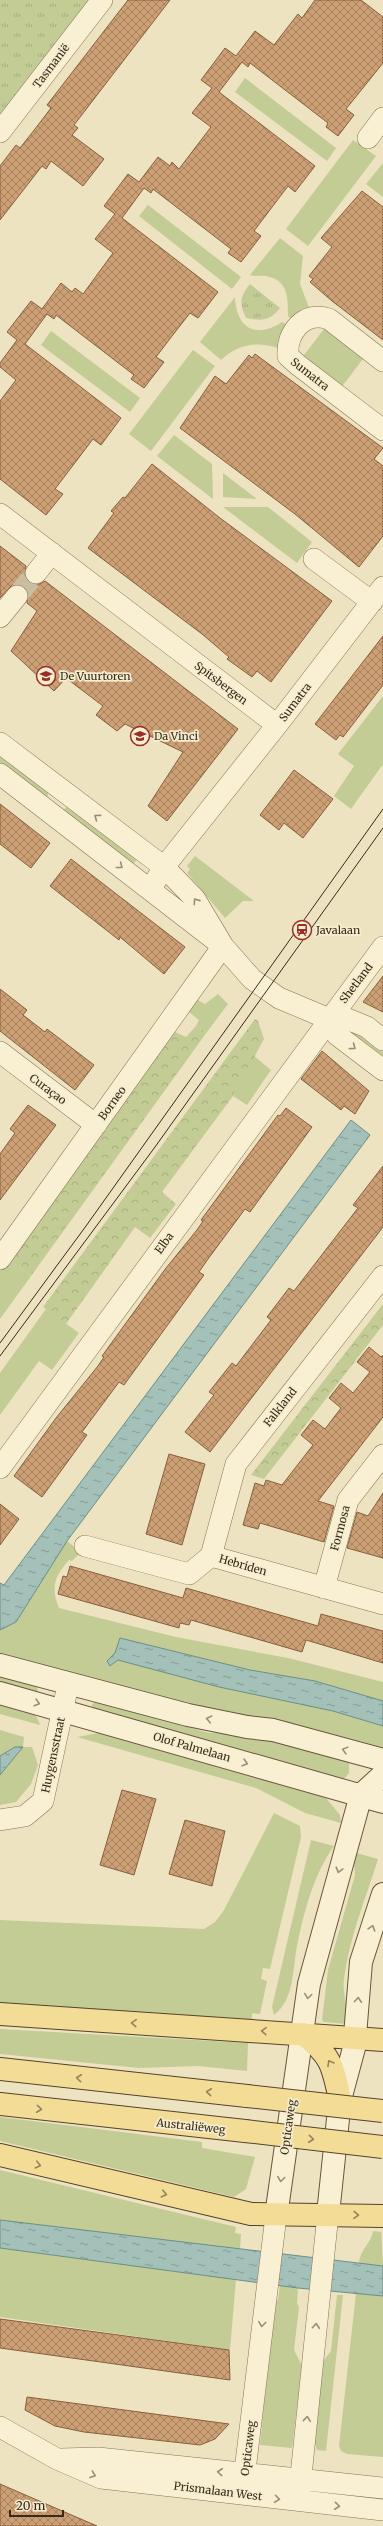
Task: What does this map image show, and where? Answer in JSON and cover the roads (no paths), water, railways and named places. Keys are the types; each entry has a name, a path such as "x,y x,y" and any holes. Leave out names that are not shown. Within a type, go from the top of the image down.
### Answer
{"main road":[{"path":"0,2014 383,2040"},
{"path":"303,2034 321,2048 333,2067 340,2100"},
{"path":"0,2069 383,2111"},
{"name":"Australiëweg","path":"0,2104 383,2146"},
{"path":"0,2155 251,2214 276,2216 328,2214 383,2216"}],"street":[{"name":"Tasmanië","path":"0,132 102,0"},
{"path":"368,138 383,118"},
{"name":"Sumatra","path":"383,361 329,319 320,316 312,316 296,327 287,348 288,356 298,365 383,430"},
{"name":"Spitsbergen","path":"0,514 277,725"},
{"path":"36,573 52,553"},
{"name":"Sumatra","path":"277,725 377,595 314,559"},
{"path":"0,617 18,596"},
{"path":"150,890 164,867 277,725"},
{"path":"0,743 164,867 196,899 223,946 247,974 279,998 329,1019 345,1018 367,1027 383,1040"},
{"path":"0,774 223,946"},
{"path":"46,810 63,791"},
{"name":"Borneo","path":"0,1259 223,946"},
{"name":"Shetland","path":"329,1019 383,947"},
{"path":"329,1019 337,1035 383,1070"},
{"name":"Elba","path":"0,1468 329,1019"},
{"name":"Curaçao","path":"0,1052 96,1125"},
{"name":"Falkland","path":"211,1556 236,1464 383,1276"},
{"name":"Formosa","path":"324,1588 348,1500 383,1455"},
{"name":"Hebriden","path":"85,1546 189,1574 211,1556 383,1604"},
{"path":"0,1666 68,1685 188,1715 248,1727 273,1730 383,1760"},
{"name":"Huygensstraat","path":"0,1820 25,1816 43,1801 68,1685"},
{"name":"Olof Palmelaan","path":"0,1693 383,1802"},
{"path":"361,1795 383,1775"},
{"name":"Opticaweg","path":"243,2484 271,2252 309,1984 361,1795"},
{"path":"298,2502 340,2100 355,2039 361,1962 383,1894"},
{"name":"Prismalaan West","path":"0,2427 57,2460 98,2458 243,2484 298,2502 383,2510"},
{"name":"Prismalaan West","path":"243,2484 300,2481 383,2488"}],"water":[{"path":"351,1120 370,1135 67,1541 16,1622 0,1630 0,1583 4,1585"},
{"path":"120,1638 250,1670 315,1681 383,1701 383,1726 333,1711 219,1687 118,1660 110,1666 107,1661 115,1653"},
{"path":"15,1747 23,1747 0,1775 0,1756"},
{"path":"0,2220 383,2266 383,2296 298,2288 0,2248"}],"tunnel":[{"path":"17,596 36,573"}],"tram line":[{"path":"0,1343 86,1226 383,809"},
{"path":"0,1356 155,1147 383,828"}],"place":[{"name":"De Vuurtoren","path":"46,676"},
{"name":"Da Vinci","path":"140,736"},
{"name":"Javalaan","path":"302,930"}]}
